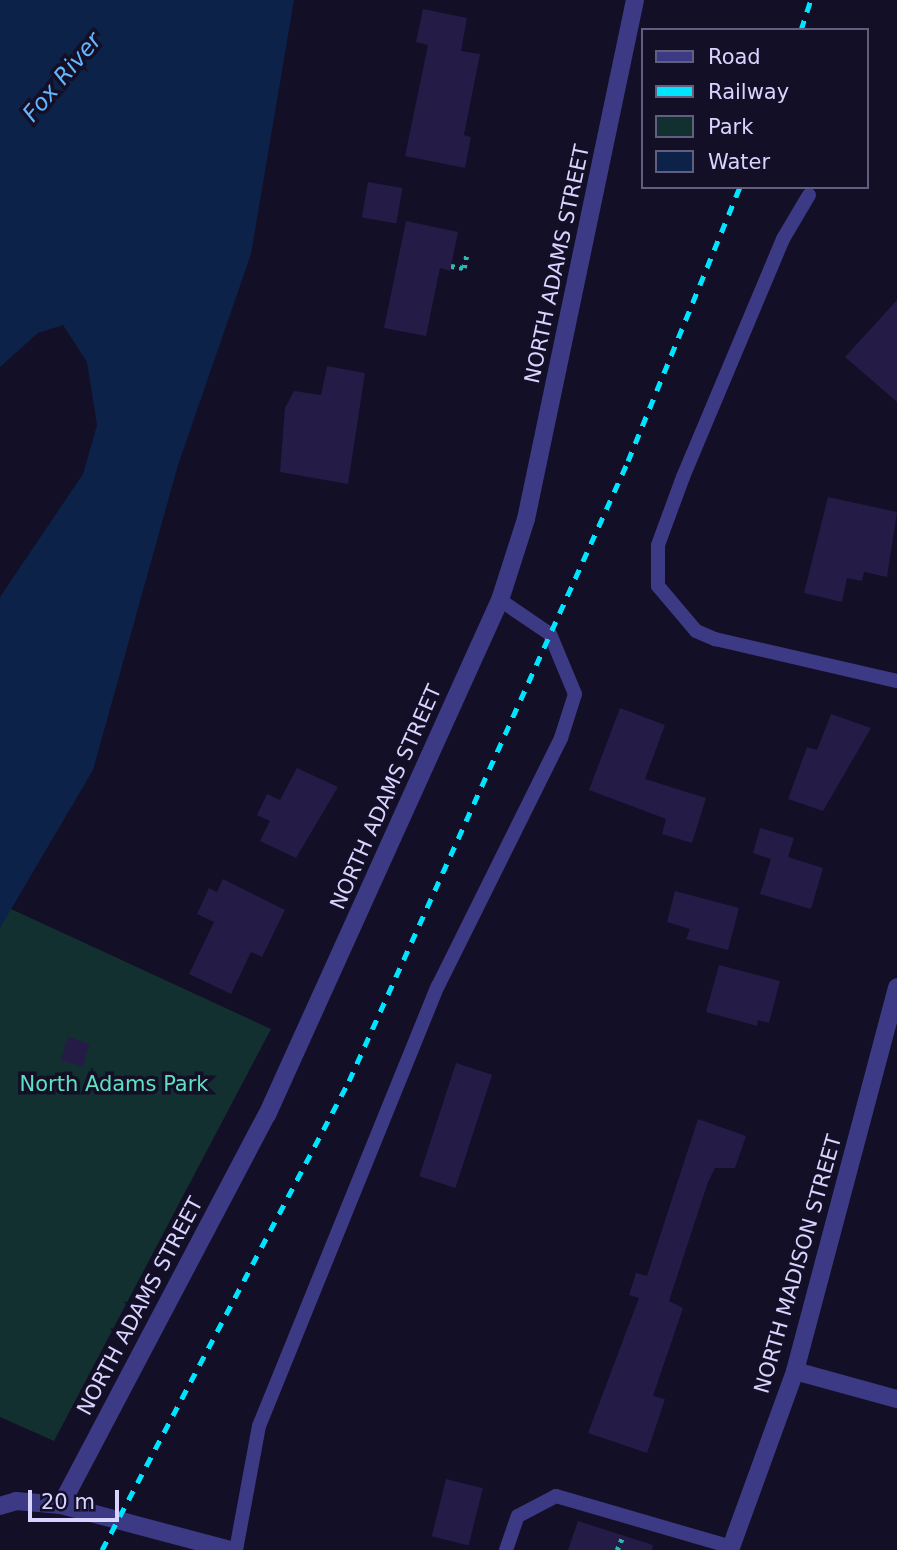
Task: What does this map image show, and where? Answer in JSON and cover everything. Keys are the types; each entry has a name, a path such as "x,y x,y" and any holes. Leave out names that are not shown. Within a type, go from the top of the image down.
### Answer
{"street":[{"name":"NORTH ADAMS STREET","path":"61,1505 267,1115 500,600 526,519 635,0"},
{"name":"NORTH MADISON STREET","path":"731,1548 795,1371 897,987"},
{"path":"795,1371 897,1399"},
{"path":"0,1506 16,1501 61,1505 230,1550"}],"lane":[{"path":"808,195 783,239 683,477 658,545 658,586 696,631 715,639 897,681"},
{"path":"236,1550 259,1426 438,986 561,738 575,694 550,634 500,600"},
{"path":"506,1550 518,1516 556,1496 731,1548"}],"path":[{"path":"451,266 464,268 467,253"}],"green space":[{"name":"North Adams Park","path":"9,908 271,1029 54,1441 0,1417 0,928"}],"water":[{"name":"Fox River","path":"0,0 294,0 251,254 178,465 93,770 0,928 0,597 83,474 97,425 87,362 63,325 38,333 0,367"}],"building":[{"path":"423,9 467,18 461,51 480,54 464,135 471,137 465,168 405,156 428,45 416,42"},
{"path":"368,182 402,188 396,224 362,217"},
{"path":"406,221 458,232 450,271 440,268 426,336 384,328"},
{"path":"897,300 897,402 845,357"},
{"path":"327,366 365,373 348,484 280,472 285,408 294,391 321,395"},
{"path":"828,497 897,512 887,577 864,572 862,581 847,578 842,602 804,593"},
{"path":"620,708 665,725 645,779 706,798 692,843 662,834 666,819 589,790"},
{"path":"831,714 871,728 823,811 788,799 807,747 817,750"},
{"path":"297,768 338,787 296,858 260,841 270,821 257,815 267,794 280,800"},
{"path":"760,828 794,838 788,857 823,868 811,909 760,894 771,859 753,853"},
{"path":"223,879 285,910 262,957 251,952 231,994 189,974 214,922 197,914 209,888 217,892"},
{"path":"675,891 739,908 728,950 686,939 690,929 667,922"},
{"path":"719,965 780,981 769,1023 758,1020 757,1026 706,1012"},
{"path":"68,1037 90,1044 82,1067 61,1060"},
{"path":"456,1063 492,1075 455,1188 419,1176"},
{"path":"698,1119 746,1136 735,1168 715,1168 708,1182 669,1301 683,1308 653,1396 665,1399 647,1453 588,1433 639,1298 629,1295 636,1273 647,1276"},
{"path":"446,1479 483,1488 469,1545 432,1536"},
{"path":"578,1521 653,1545 652,1550 568,1550"}],"railway":[{"path":"802,28 811,0"},
{"path":"102,1550 349,1081 628,461 739,189"}]}
